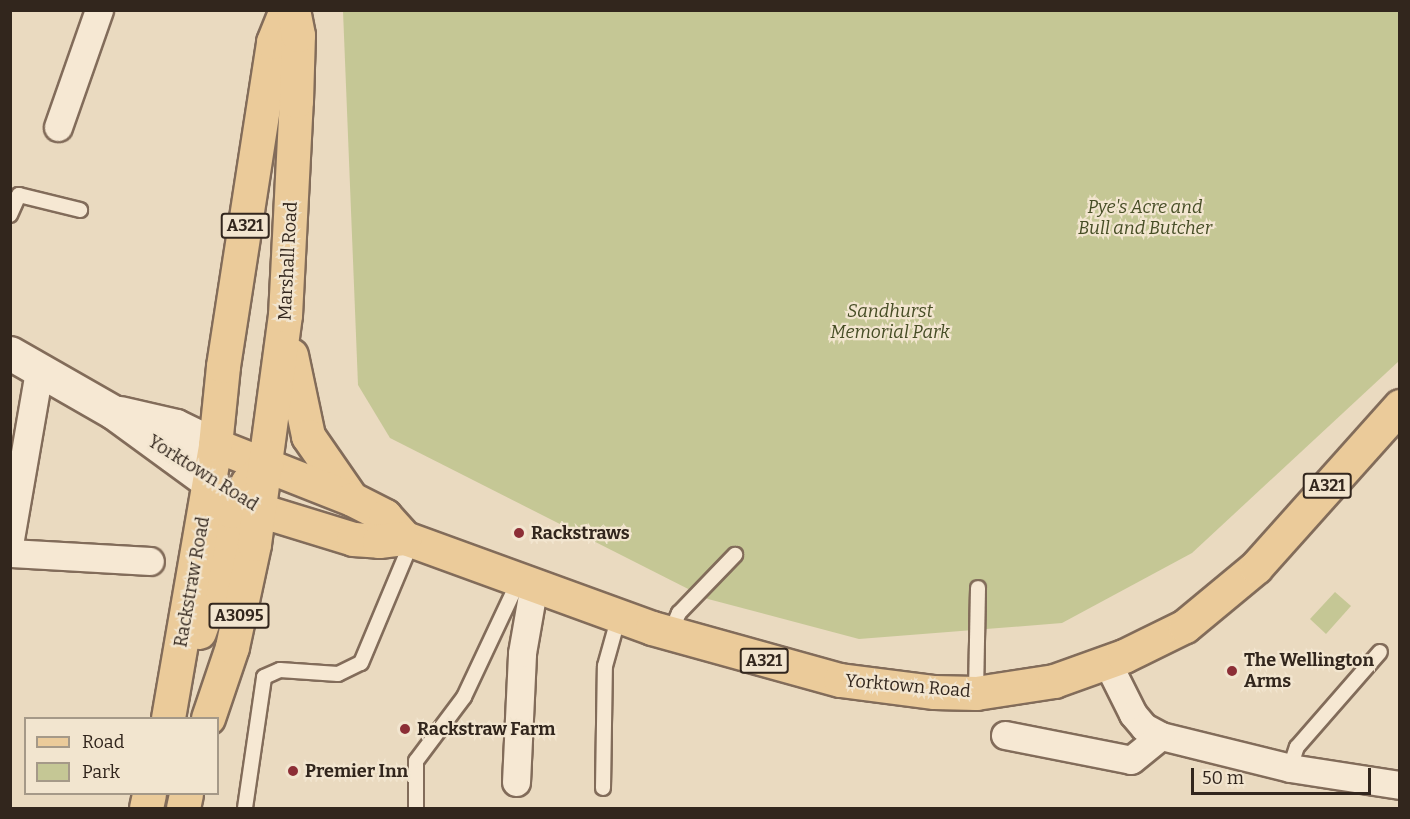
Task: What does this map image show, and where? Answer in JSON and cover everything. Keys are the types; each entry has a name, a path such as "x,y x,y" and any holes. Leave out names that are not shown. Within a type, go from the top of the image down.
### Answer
{"main road":[{"name":"A321","path":"215,445 223,366 273,42 286,10"},
{"name":"Marshall Road","path":"248,504 266,465 285,315 297,90 298,35 293,10"},
{"path":"285,315 303,423 315,452 352,499"},
{"name":"Yorktown Road","path":"209,482 248,504 353,539 379,541 409,539 670,633 840,680 924,691 976,693 1054,681 1107,662 1185,626 1236,585 1400,406"},
{"name":"Yorktown Road","path":"215,445 352,499 385,516 409,539"},
{"name":"Rackstraw Road","path":"168,717 215,445"},
{"name":"A3095","path":"176,671 202,627 248,504"},
{"name":"A3095","path":"208,717 232,646 248,504"}],"street":[{"path":"58,127 99,10"},
{"name":"Yorktown Road","path":"10,353 112,412 209,482"},
{"path":"10,539 39,371"},
{"name":"Yorktown Road","path":"112,412 176,426 215,445"},
{"path":"10,554 150,561"},
{"path":"516,782 527,581"},
{"path":"1107,662 1133,714 1144,727 1161,736 1290,768 1400,785"},
{"path":"1005,735 1131,759 1161,736"}],"lane":[{"path":"10,215 19,195 80,210"},
{"path":"245,808 264,677 280,670 338,674 361,663 409,539"},
{"path":"670,633 679,613 735,555"},
{"path":"416,808 416,761 464,697 527,581"},
{"path":"976,693 978,588"},
{"path":"603,788 605,666 619,616"},
{"path":"1290,768 1297,747 1380,652"}],"green space":[{"name":"Sandhurst Memorial Park","path":"343,11 1399,11 1399,361 1192,553 1062,623 859,639 708,599 390,438 358,385"},
{"path":"1335,592 1351,606 1326,634 1310,619"}],"place":[{"name":"Rackstraws","path":"519,533"},
{"name":"The Wellington Arms","path":"1232,671"},
{"name":"Rackstraw Farm","path":"405,729"},
{"name":"Premier Inn","path":"293,771"}],"park label":[{"name":"Pye's Acre and Bull and Butcher","path":"1145,218"}]}
